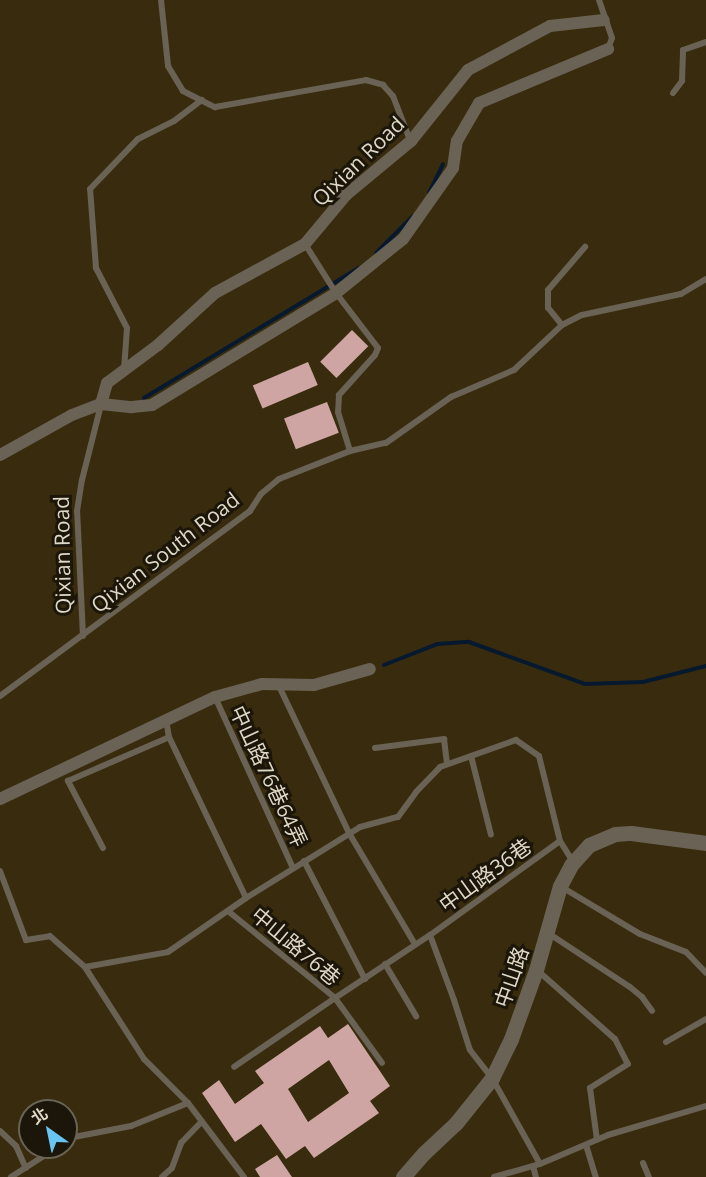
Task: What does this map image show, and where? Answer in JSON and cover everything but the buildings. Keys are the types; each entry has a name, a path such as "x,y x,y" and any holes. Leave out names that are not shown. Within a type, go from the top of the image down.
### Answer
{"street":[{"name":"Qixian Road","path":"101,404 107,383 158,345 215,293 305,244 346,195 411,141 468,70 550,26 604,20"},
{"path":"0,455 72,415 101,404 132,407 152,405 336,293 403,239 453,168 457,141 479,103 608,49"},
{"path":"0,799 215,697 262,684 314,685 370,669"},
{"name":"中山路","path":"404,1177 424,1153 456,1124 492,1078 512,1039 536,970 560,886 573,862 589,845 615,834 632,833 706,843"}],"lane":[{"path":"161,0 168,66 183,91 215,107 366,80 382,85 393,96 411,141"},
{"path":"598,0 612,38 608,49"},
{"path":"673,93 682,81 683,50 706,42"},
{"path":"124,370 128,328 96,268 90,189 138,139 174,122 202,100"},
{"path":"305,244 336,293 378,348 375,356 339,395 338,412 350,451"},
{"path":"562,325 548,308 548,290 585,247"},
{"name":"Qixian South Road","path":"0,696 250,511 261,494 279,480 350,451 386,443 451,397 514,370 562,325 582,315 681,294 706,279"},
{"name":"Qixian Road","path":"83,636 77,511 82,480 101,404"},
{"path":"278,684 349,833 415,944"},
{"name":"中山路76巷64弄","path":"215,697 293,868"},
{"path":"166,719 168,737 246,898"},
{"path":"103,848 68,781 168,737"},
{"path":"375,748 444,739 447,763"},
{"name":"中山路36巷","path":"398,817 416,792 440,767 516,740 538,756 560,841 573,862"},
{"name":"中山路36巷","path":"471,756 491,835"},
{"name":"中山路76巷64弄","path":"246,898 360,827 398,817"},
{"name":"中山路36巷","path":"336,998 430,935 560,841"},
{"path":"304,861 365,979"},
{"path":"0,871 26,940 51,936 85,968 144,1059 188,1103 244,1177"},
{"path":"560,886 640,934 686,952 706,973"},
{"name":"中山路76巷","path":"85,968 106,961 168,952 246,898"},
{"name":"中山路76巷","path":"228,911 336,998 234,1066"},
{"path":"547,933 630,987 642,997 652,1011"},
{"path":"430,935 470,1050 492,1078 537,1165 536,1177"},
{"path":"385,964 416,1016"},
{"path":"536,970 615,1039 628,1064 590,1088 597,1140"},
{"path":"336,998 382,1064"},
{"path":"666,1042 706,1018"},
{"path":"78,1136 131,1126 188,1103"},
{"path":"494,1177 537,1165 597,1140 706,1106"},
{"path":"162,1177 172,1168 182,1143 202,1121"},
{"path":"0,1131 16,1146 26,1168"},
{"path":"586,1145 596,1177"},
{"path":"11,1177 40,1159"},
{"path":"643,1163 649,1177"}],"waterway":[{"path":"429,193 443,164"},
{"path":"376,253 413,216"},
{"path":"144,398 359,268"},
{"path":"384,665 437,644 469,642 585,684 643,682 706,666"}]}
